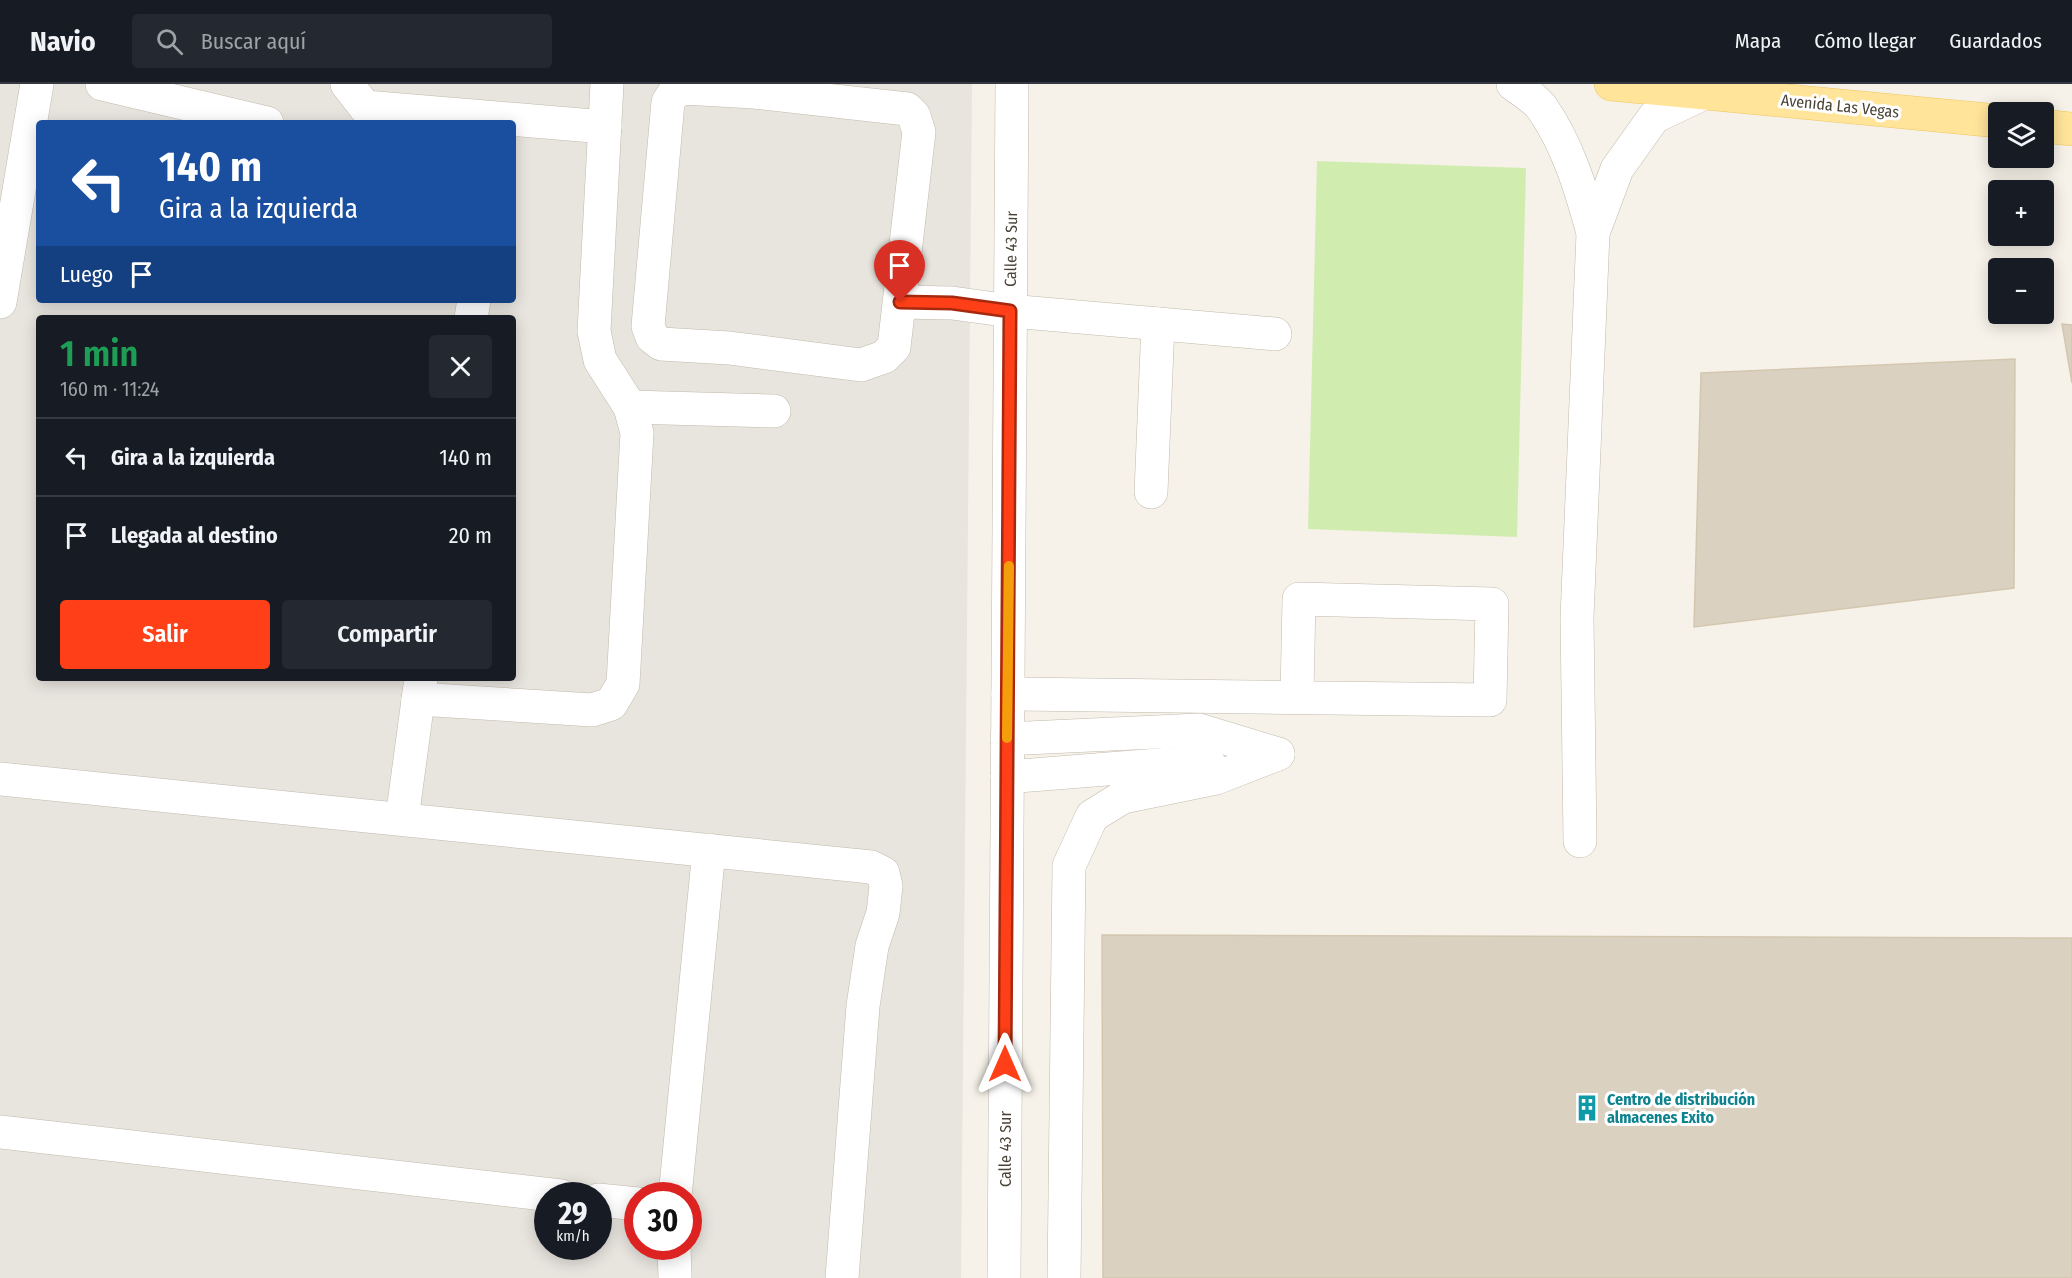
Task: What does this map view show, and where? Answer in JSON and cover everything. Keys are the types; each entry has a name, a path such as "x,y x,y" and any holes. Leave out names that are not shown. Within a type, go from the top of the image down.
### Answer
{"main road":[{"name":"Avenida Las Vegas","path":"1611,84 1988,121"},
{"path":"2054,127 2072,129"}],"street":[{"path":"0,302 8,211 37,84"},
{"path":"102,84 254,120"},
{"path":"402,819 420,688 592,710 611,704 623,684 637,433 630,407 600,360 594,331 607,84"},
{"name":"Calle 43 Sur","path":"1004,1278 1012,84"},
{"path":"1513,84 1541,106 1568,155 1580,183 1593,233 1577,618 1580,841"},
{"path":"683,88 754,92 907,109 914,116 919,132 900,302 894,347 884,357 861,364 729,348 661,344 652,337 648,326 668,102 674,93 683,88"},
{"path":"1593,233 1617,169 1654,117 1704,93"},
{"path":"355,105 605,127"},
{"path":"900,302 952,303 1010,311 1275,334"},
{"path":"1151,492 1158,324"},
{"path":"630,407 774,411"},
{"path":"1008,694 1490,700 1492,603 1299,599 1298,696"},
{"path":"1007,739 1198,730 1278,754"},
{"path":"1007,777 1278,754"},
{"path":"1064,1278 1069,866 1092,816 1123,797 1216,778 1278,754"},
{"path":"0,779 871,867 883,873 886,886 883,913 872,946 863,1006 842,1278"},
{"path":"676,1182 709,850"},
{"path":"0,1132 534,1193"},
{"path":"674,1260 675,1278"}],"shaded area":[{"path":"0,84 972,84 961,1278 0,1278"}],"green space":[{"path":"1317,161 1526,168 1517,537 1308,529"}],"building":[{"path":"2062,324 2072,325 2072,383"},
{"path":"2015,359 2014,588 1694,627 1701,373"},
{"name":"Centro de distribución almacenes Exito","path":"1102,935 2072,938 2072,1278 1103,1278"}],"slow traffic":[{"path":"1007,738 1009,566"}],"place":[{"name":"Centro de distribución almacenes Exito","path":"1587,1108"}],"route":[{"path":"900,302 952,303 1010,311 1005,1064"}]}
